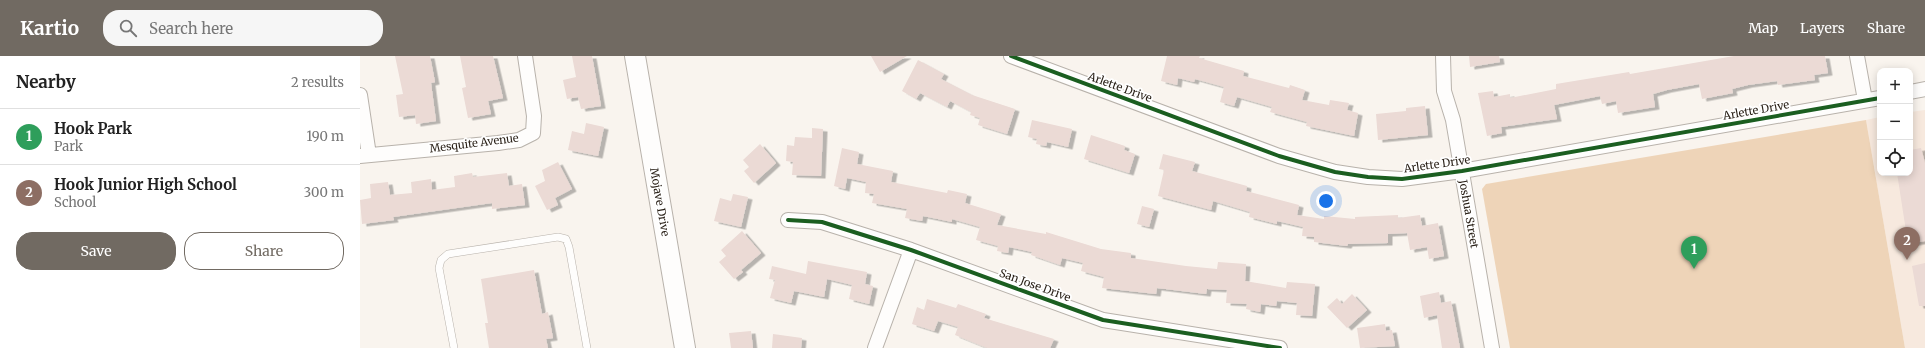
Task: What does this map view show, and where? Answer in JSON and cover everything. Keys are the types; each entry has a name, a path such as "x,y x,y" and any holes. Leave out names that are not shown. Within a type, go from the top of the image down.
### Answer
{"main road":[{"name":"Mojave Drive","path":"635,56 685,348"}],"street":[{"name":"Mesquite Avenue","path":"364,155 498,143 519,140 533,133 534,116 525,56"},
{"name":"Arlette Drive","path":"1012,56 1279,156 1335,172 1368,177 1402,178 1462,171 1877,98"},
{"name":"Joshua Street","path":"1443,56 1444,91 1453,120 1492,348"},
{"path":"1857,56 1865,100"},
{"path":"1913,91 1925,89"},
{"path":"360,95 364,155"},
{"name":"San Jose Drive","path":"788,220 822,222 911,250 1103,320 1280,348"},
{"path":"875,348 911,250"}],"lane":[{"path":"454,348 439,268 441,260 448,254 558,237 566,239 569,247 587,348"}],"shaded area":[{"path":"1925,110 1925,348 1905,348 1866,120 1877,118 1877,176 1913,176 1913,112"},
{"path":"1866,120 1905,348 1510,348 1482,189 1486,184"}],"building":[{"path":"395,56 430,56 435,82 431,83 436,121 416,124 415,115 399,117 396,95 403,94"},
{"path":"460,56 493,56 503,98 488,101 491,114 468,118 462,88 466,87"},
{"path":"572,56 592,56 601,106 581,109 578,97 567,99 563,80 576,77"},
{"path":"871,56 907,56 880,72"},
{"path":"1167,56 1200,56 1199,58 1244,71 1243,76 1289,88 1290,85 1305,90 1302,100 1329,105 1330,100 1349,103 1347,110 1358,113 1354,136 1306,126 1307,122 1270,112 1272,107 1237,97 1234,106 1220,102 1224,87 1195,79 1194,82 1178,78 1177,85 1161,81"},
{"path":"1469,56 1499,56 1500,62 1470,67"},
{"path":"1734,56 1825,56 1828,73 1814,75 1815,80 1778,85 1777,81 1748,85 1732,89 1733,93 1702,99 1699,84 1667,90 1653,94 1655,107 1618,113 1616,101 1602,104 1600,96 1554,105 1557,119 1501,127 1502,133 1487,136 1478,93 1493,91 1494,97 1510,94 1510,98 1556,89 1556,84 1629,72 1630,74"},
{"path":"918,60 944,74 941,79 972,95 1015,109 1007,134 978,125 980,118 970,115 971,112 950,101 947,107 920,93 916,99 902,91"},
{"path":"1425,106 1428,135 1378,140 1376,114 1406,111 1406,108"},
{"path":"1032,120 1072,129 1068,147 1047,142 1046,146 1036,144 1037,139 1028,137"},
{"path":"586,123 604,127 598,156 568,150 572,131 584,134"},
{"path":"812,128 823,129 821,176 792,175 793,162 786,161 787,145 794,146 795,137 812,138"},
{"path":"1091,135 1125,146 1124,150 1135,154 1129,173 1084,159"},
{"path":"760,144 776,163 754,183 744,171 749,167 743,160"},
{"path":"842,148 859,152 857,164 893,171 891,182 947,193 948,190 967,194 965,203 1001,214 997,225 1046,234 1046,232 1101,249 1131,253 1131,258 1217,269 1218,262 1246,264 1245,281 1286,288 1287,282 1315,284 1312,316 1296,315 1297,303 1277,301 1276,306 1261,304 1260,312 1246,309 1247,304 1226,303 1227,290 1207,289 1206,294 1157,288 1156,294 1102,288 1104,277 1081,271 1083,263 1062,258 1060,265 1031,255 1032,252 1009,247 1008,253 997,251 998,246 976,240 980,227 952,219 952,222 923,216 922,221 905,218 907,209 872,203 874,194 865,193 866,182 847,178 845,189 834,186"},
{"path":"1921,148 1925,163 1925,241 1908,244 1897,176 1913,176 1913,149"},
{"path":"1163,154 1195,162 1192,171 1247,186 1246,191 1299,205 1297,215 1324,219 1324,216 1355,219 1355,217 1398,215 1398,218 1420,215 1422,226 1438,223 1444,256 1429,259 1427,247 1410,250 1407,233 1388,234 1388,243 1348,244 1347,246 1314,242 1314,237 1302,236 1303,227 1277,221 1277,224 1249,217 1250,212 1213,201 1211,210 1158,196 1164,170 1159,169"},
{"path":"558,162 572,189 555,198 558,205 547,210 535,186 545,181 542,170"},
{"path":"472,173 473,177 507,173 509,186 522,184 525,205 492,209 492,203 393,217 394,220 362,224 360,200 371,198 370,184 388,182 390,195 412,193 411,182 431,179 432,190 455,187 454,176"},
{"path":"733,194 748,197 741,227 714,221 720,198 731,201"},
{"path":"1142,206 1154,209 1149,227 1137,224"},
{"path":"742,231 761,253 741,270 743,272 734,279 719,262 726,256 721,250"},
{"path":"808,261 867,272 865,284 873,286 869,304 849,299 852,285 827,279 824,297 794,291 791,303 770,298 775,280 769,279 772,266 806,274"},
{"path":"1925,263 1925,306 1919,306 1912,266"},
{"path":"534,270 542,314 548,312 553,338 546,339 548,348 489,348 485,323 488,323 481,279"},
{"path":"1439,292 1441,303 1451,301 1460,348 1442,348 1437,315 1424,318 1420,296"},
{"path":"1352,294 1367,310 1347,328 1327,307 1337,298 1342,304"},
{"path":"927,299 956,308 958,304 986,314 984,318 1054,339 1050,348 987,348 955,335 958,327 938,321 934,331 912,324 917,307 924,310"},
{"path":"1385,324 1386,331 1392,330 1395,346 1360,348 1357,328"},
{"path":"751,331 753,348 731,348 729,333"},
{"path":"773,334 802,338 801,348 772,348"}],"cycle path":[{"path":"1011,56 1279,156 1335,172 1368,177 1402,179 1462,171 1877,99"},
{"path":"788,220 822,222 911,250 1103,320 1280,348"}],"place":[{"name":"Hook Junior High School","path":"1907,260"},
{"name":"Hook Park","path":"1694,269"}]}
